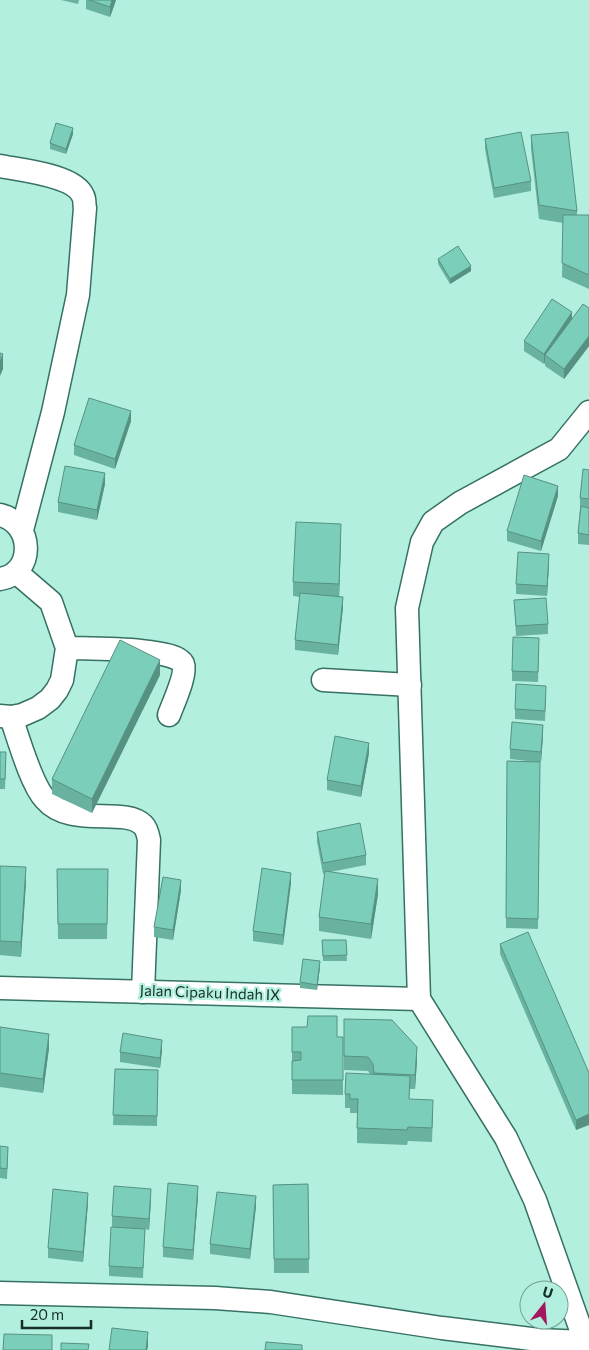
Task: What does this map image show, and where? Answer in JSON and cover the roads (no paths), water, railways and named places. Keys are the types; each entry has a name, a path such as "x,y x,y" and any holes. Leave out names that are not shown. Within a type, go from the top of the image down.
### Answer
{"street":[{"path":"0,166 55,177 76,186 83,196 85,208 78,295 53,412 22,530"},
{"path":"0,1293 215,1298 271,1302 452,1330 587,1346 535,1200 506,1138 419,999 407,608 415,566 422,542 433,522 460,503 559,449 589,412"},
{"path":"0,515 14,521 22,530 26,540 27,549 24,560 8,575 51,602 67,648 62,680 50,699 38,708 22,715 5,716 35,783 44,799 57,810 72,815 122,818 136,821 146,830 149,840 144,992"},
{"path":"67,648 132,650 177,657 183,664 183,674 169,715"},
{"path":"323,680 410,685"},
{"name":"Jalan Cipaku Indah IX","path":"0,988 419,999"}]}
